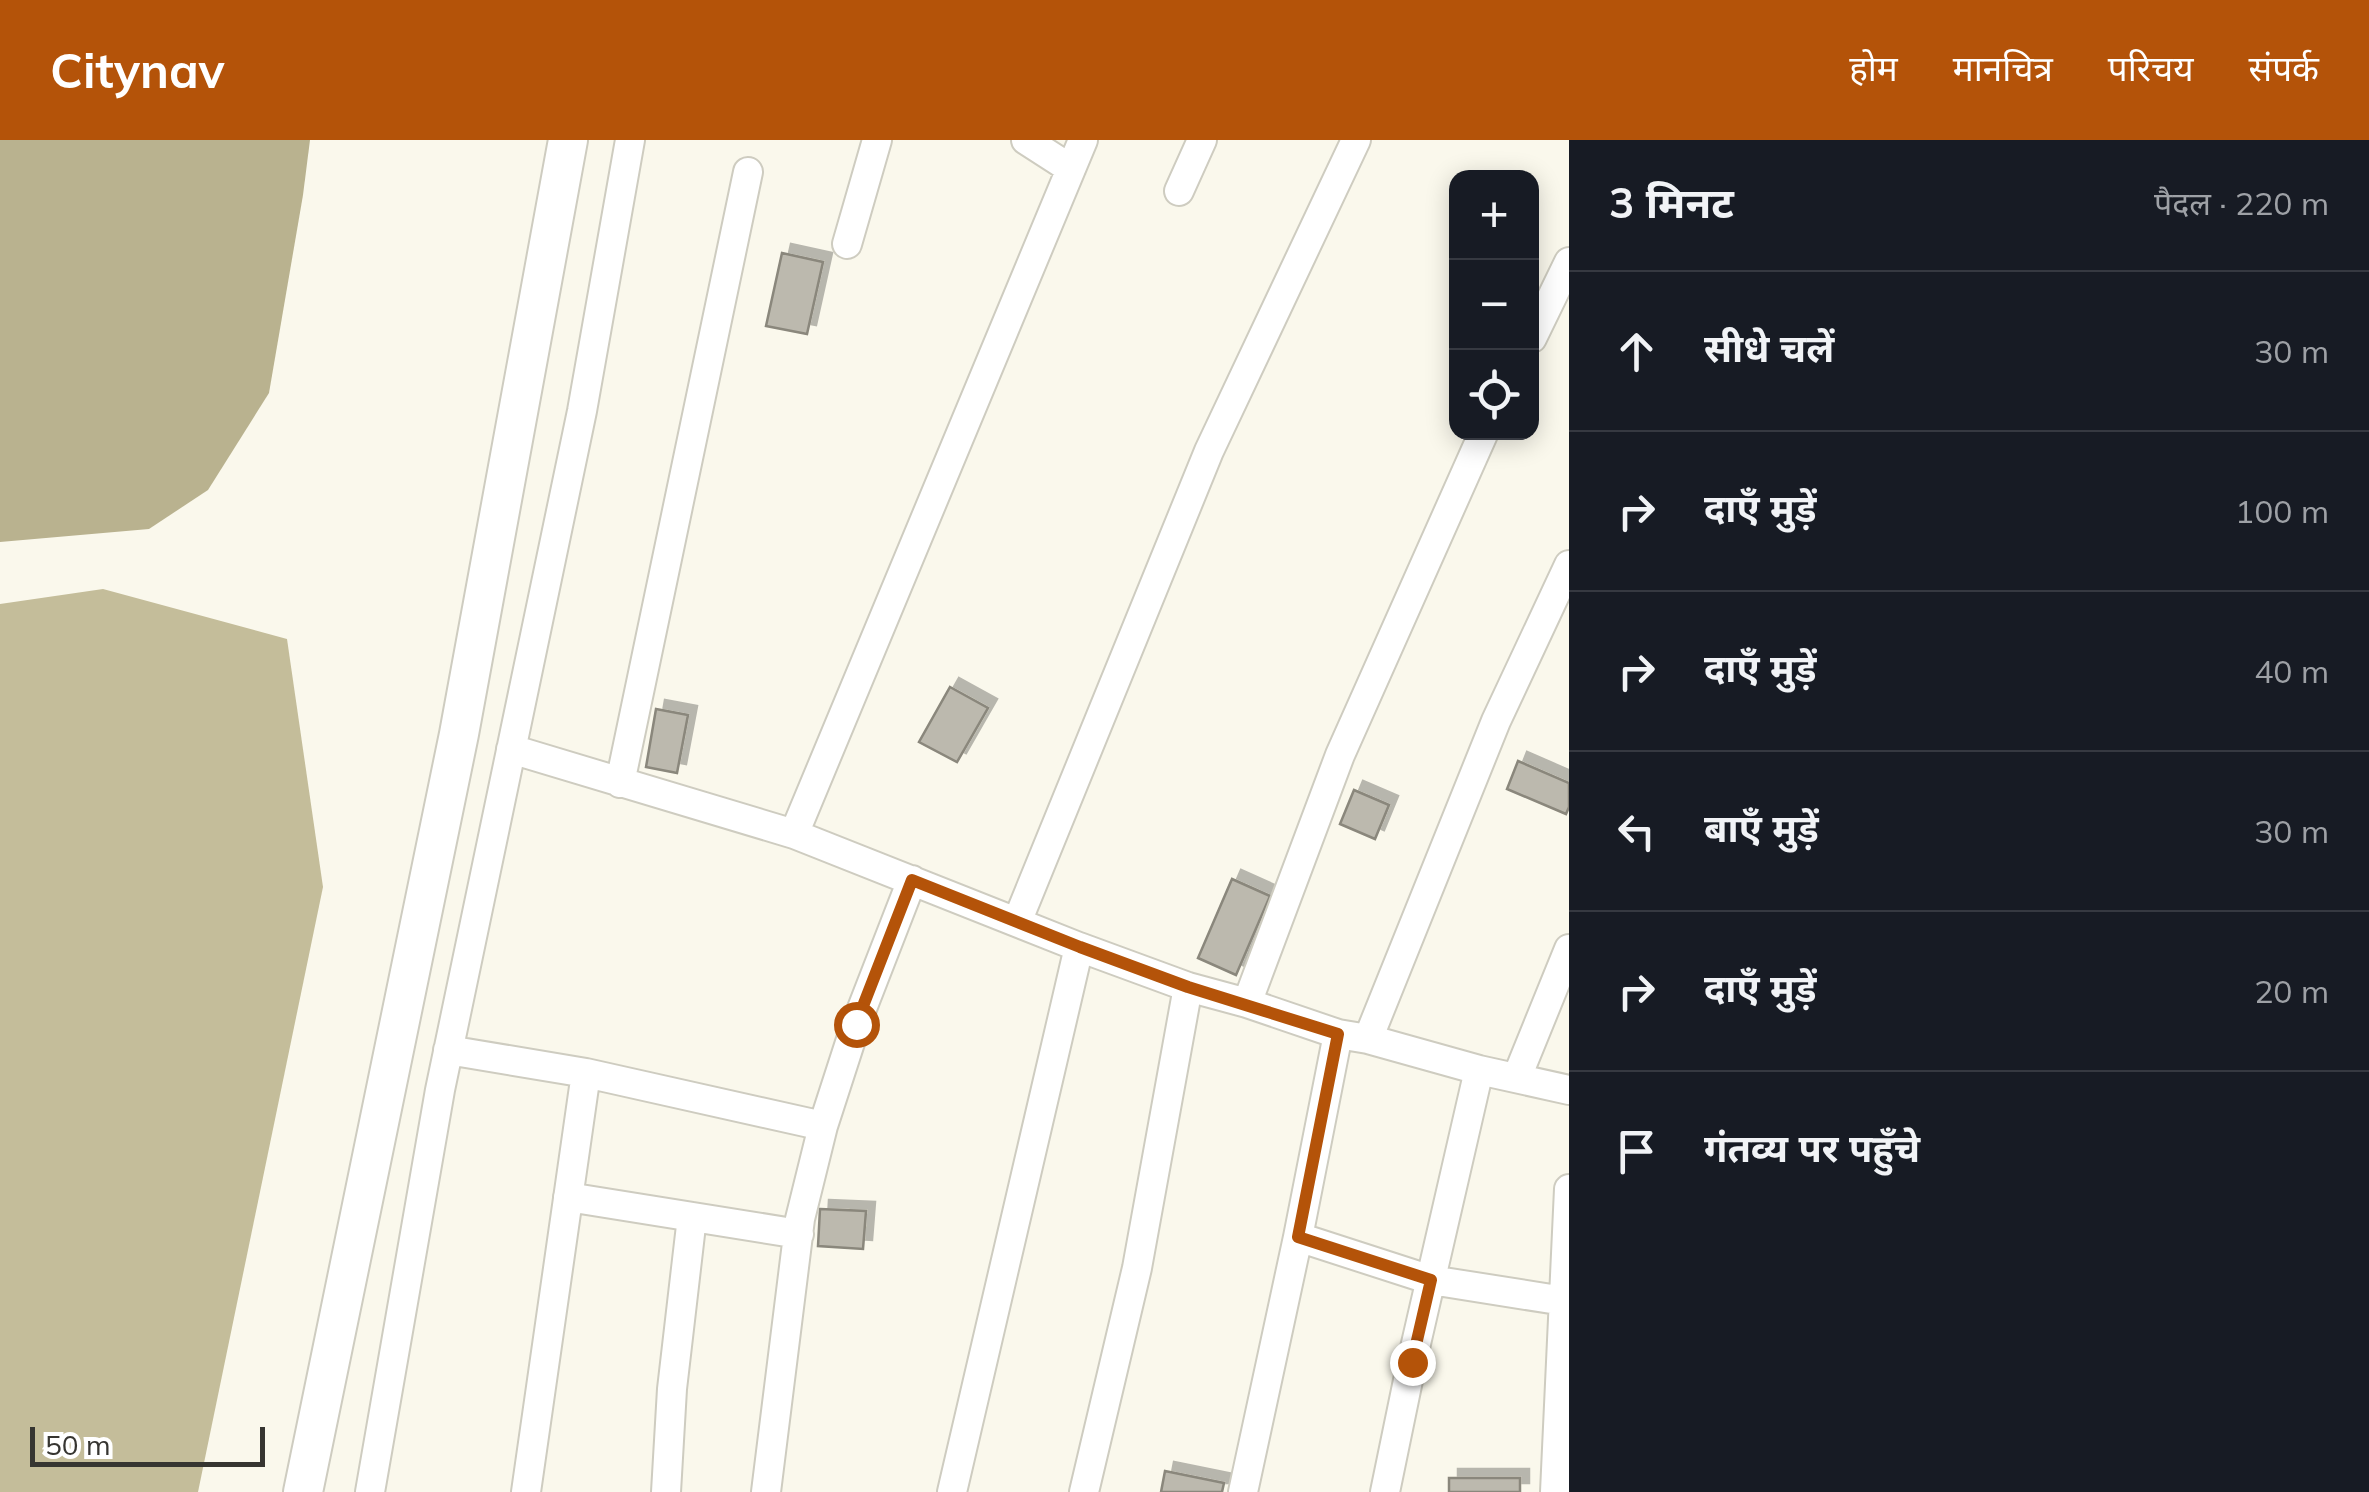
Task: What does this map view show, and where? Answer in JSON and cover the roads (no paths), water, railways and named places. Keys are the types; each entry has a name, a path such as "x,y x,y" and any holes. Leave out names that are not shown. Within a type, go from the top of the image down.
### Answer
{"street":[{"path":"304,1492 459,734 568,140"},
{"path":"370,1492 448,1050 582,410 630,140"},
{"path":"848,244 878,140"},
{"path":"1026,140 1071,168"},
{"path":"794,834 1083,140"},
{"path":"1180,191 1202,140"},
{"path":"1017,922 1209,451 1356,140"},
{"path":"620,783 748,172"},
{"path":"1539,324 1569,262"},
{"path":"1247,1004 1340,755 1480,440"},
{"path":"1368,1038 1496,722 1569,565"},
{"path":"511,749 794,834 1188,987 1338,1034 1368,1038 1479,1070 1569,1090"},
{"path":"766,1492 798,1234 823,1126 856,1024 912,880"},
{"path":"952,1492 1080,947"},
{"path":"1516,1078 1569,949"},
{"path":"1084,1492 1136,1268 1188,987"},
{"path":"1243,1492 1338,1034"},
{"path":"448,1050 586,1073 823,1126"},
{"path":"1385,1492 1479,1070"},
{"path":"526,1492 586,1073"},
{"path":"1555,1492 1569,1189"},
{"path":"568,1197 798,1234"},
{"path":"666,1492 672,1389 692,1217"},
{"path":"1298,1237 1431,1280 1564,1301"}]}
